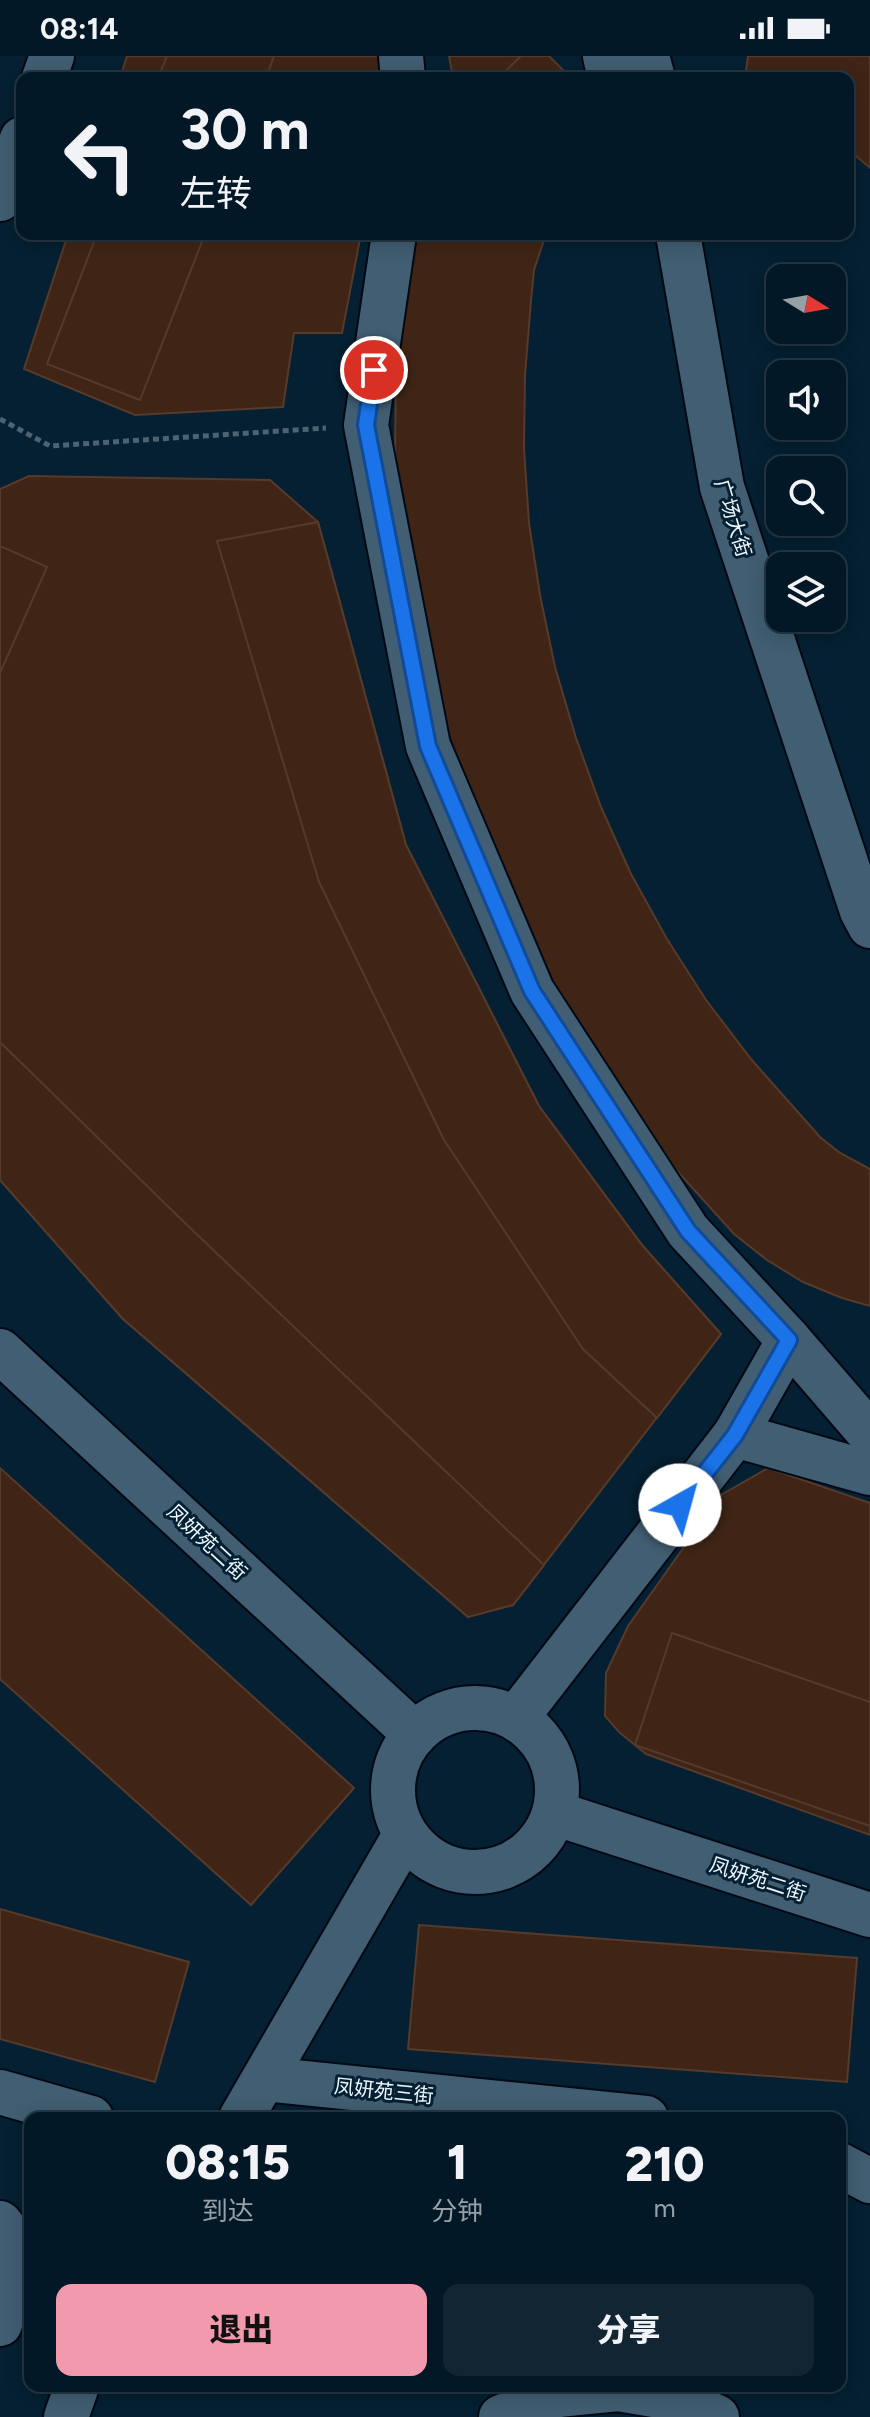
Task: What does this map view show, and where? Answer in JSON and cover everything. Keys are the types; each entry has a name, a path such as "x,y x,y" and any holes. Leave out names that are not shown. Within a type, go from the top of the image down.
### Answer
{"street":[{"path":"0,199 16,155"},
{"path":"393,240 366,425 428,746 532,991 688,1231 789,1340 870,1434"},
{"name":"广场大街","path":"678,240 722,487 862,911 870,926"},
{"path":"516,1718 735,1435 789,1340"},
{"name":"凤妍苑二街","path":"0,1351 415,1734"},
{"path":"735,1435 870,1473"},
{"path":"463,1708 490,1709 516,1718 537,1736 551,1758 557,1785 554,1813 543,1837 524,1857 500,1869 473,1873 447,1868 423,1855 405,1835 394,1810 392,1783 399,1757 415,1734 436,1717 463,1708"},
{"name":"凤妍苑二街","path":"554,1813 870,1915"},
{"path":"245,2112 405,1835"},
{"name":"凤妍苑三街","path":"265,2079 587,2112"},
{"path":"0,2092 70,2112"},
{"path":"846,2168 870,2181"},
{"path":"0,2223 10,2235 16,2267 0,2324"},
{"path":"66,2417 75,2392"},
{"path":"501,2417 558,2395 588,2392"},
{"path":"636,2392 677,2399 717,2417"}],"path":[{"path":"0,419 50,446 366,425"}],"building":[{"path":"127,56 379,56 380,72 122,72"},
{"path":"167,56 274,56 268,72 160,72"},
{"path":"449,56 521,56 505,72 452,72"},
{"path":"521,56 549,56 565,72 505,72"},
{"path":"748,56 870,56 870,168 854,154 854,72 746,72"},
{"path":"66,240 360,240 342,333 294,333 283,407 135,415 24,369"},
{"path":"95,240 203,240 140,400 47,364"},
{"path":"409,240 544,240 534,270 525,375 524,449 529,523 540,595 555,667 576,738 601,807 631,874 706,1000 751,1059 820,1137 840,1153 870,1169 870,1306 803,1282 767,1260 734,1234 650,1141 556,1005 453,779 401,537 395,453 396,371"},
{"path":"29,476 270,480 318,522 406,845 539,1106 642,1245 721,1334 513,1605 468,1617 123,1319 0,1180 0,489"},
{"path":"318,522 406,845 539,1106 642,1245 721,1334 657,1418 583,1349 444,1140 319,882 217,541"},
{"path":"0,546 47,567 0,673"},
{"path":"0,1042 544,1565 513,1605 468,1617 123,1319 0,1180"},
{"path":"0,1468 354,1788 251,1905 0,1679"},
{"path":"768,1468 870,1503 870,1835 646,1754 605,1716 606,1673 628,1626 721,1495"},
{"path":"672,1633 870,1702 870,1826 635,1745"},
{"path":"0,1909 189,1962 155,2082 0,2039"},
{"path":"419,1925 857,1958 847,2082 408,2049"}],"route":[{"path":"374,370 366,425 428,746 532,991 688,1231 789,1340 735,1435 680,1505"}]}
